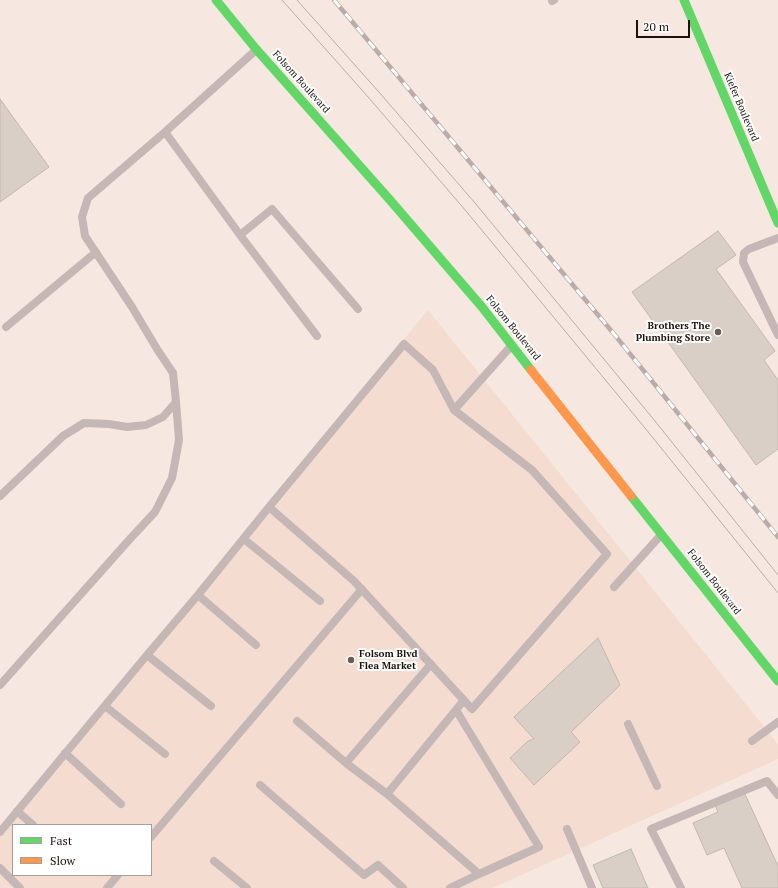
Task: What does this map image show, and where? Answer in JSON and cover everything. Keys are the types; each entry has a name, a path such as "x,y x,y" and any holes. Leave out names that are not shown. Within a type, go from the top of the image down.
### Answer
{"main road":[{"name":"Folsom Boulevard","path":"216,0 256,49 390,200 482,307 778,681"},
{"name":"Kiefer Boulevard","path":"684,0 775,207 778,223"}],"lane":[{"path":"0,684 155,512 172,478 179,440 173,373 85,236 82,217 88,198 165,132 256,49"},
{"path":"165,132 240,235 317,336"},
{"path":"240,235 272,209 358,309"},
{"path":"778,238 749,249 744,253 743,262 778,335"},
{"path":"6,327 96,252"},
{"path":"0,832 198,595 269,507 404,344 433,370 454,410 532,470 607,554 472,709 354,581 269,507"},
{"path":"454,410 512,345"},
{"path":"0,496 63,436 84,423 110,424 127,427 146,425 163,417 176,402"},
{"path":"614,587 662,535"},
{"path":"244,539 320,601"},
{"path":"152,836 362,589"},
{"path":"198,595 256,645"},
{"path":"147,655 211,706"},
{"path":"346,763 430,664"},
{"path":"386,794 464,700"},
{"path":"105,706 165,754"},
{"path":"450,888 539,846 456,710"},
{"path":"297,721 346,763 386,794 479,874"},
{"path":"752,741 778,722"},
{"path":"628,724 657,786"},
{"path":"65,753 121,804"},
{"path":"681,888 651,829 767,781 778,795"},
{"path":"260,786 364,875 378,865 404,888"},
{"path":"17,811 31,824"},
{"path":"567,829 592,888"},
{"path":"214,861 247,888"},
{"path":"0,868 20,888"},
{"path":"107,888 117,876"}],"shaded area":[{"path":"428,310 778,744 778,759 493,888 0,888 0,827"}],"building":[{"path":"0,99 49,167 0,202"},
{"path":"718,231 736,255 716,269 775,351 764,360 778,380 778,449 756,465 632,292"},
{"path":"598,638 620,685 571,732 580,742 534,785 510,758 528,741 534,739 514,717"},
{"path":"744,792 778,866 778,888 742,888 724,848 707,855 693,823 718,812 715,805"},
{"path":"631,849 648,888 603,888 593,865"}],"tram line":[{"path":"282,0 466,211 645,428 778,593"},
{"path":"297,0 475,203 655,421 778,575"}],"railway":[{"path":"334,0 614,334 778,537"}],"traffic: fast":[{"path":"216,0 256,49 390,200 482,307 531,370"},
{"path":"684,0 778,223"},
{"path":"631,496 778,681"}],"traffic: slow":[{"path":"531,370 631,496"}],"place":[{"name":"Brothers The Plumbing Store","path":"718,332"},
{"name":"Folsom Blvd Flea Market","path":"351,660"}]}
